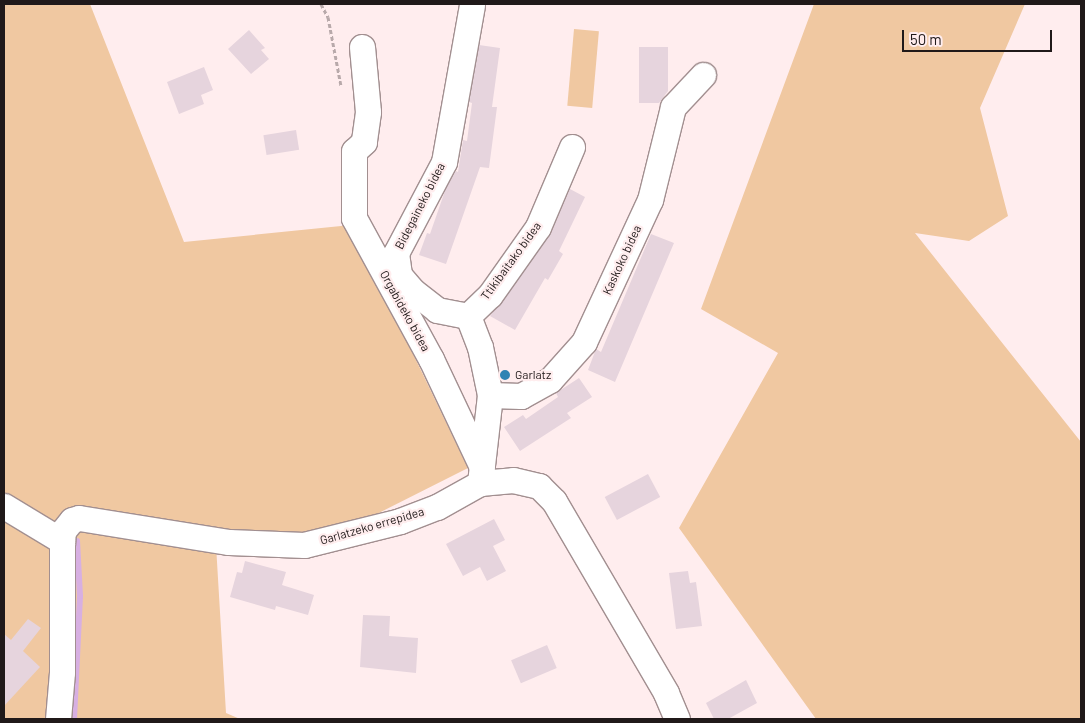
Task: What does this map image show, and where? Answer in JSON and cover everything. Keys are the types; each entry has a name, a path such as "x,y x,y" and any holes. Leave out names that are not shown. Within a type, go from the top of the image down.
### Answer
{"street":[{"name":"Bidegaineko bidea","path":"468,316 437,310 413,291 399,275 396,254 444,162 472,5"},
{"name":"Orgabideko bidea","path":"362,47 368,112 364,142 354,151 354,218 431,359 481,475"},
{"name":"Kaskoko bidea","path":"490,395 521,396 550,380 584,342 650,200 674,107 703,75"},
{"name":"Ttikibaitako bidea","path":"468,316 490,295 538,227 572,147"},
{"path":"468,316 480,347 490,395 481,475"},
{"name":"Garlatzeko errepidea","path":"58,719 62,672 62,541 66,524 79,518 230,542 304,545 410,517 437,507 481,475 539,486 554,501 666,693 677,719"},
{"path":"4,506 62,541"}],"path":[{"path":"321,4 328,17 343,93"}],"shaded area":[{"path":"4,4 90,4 184,242 351,225 468,468 341,532 216,545 226,713 240,719 4,719"},
{"path":"814,4 1025,4 980,108 1008,216 969,241 915,233 1081,442 1081,719 816,719 679,528 778,353 701,309"},
{"path":"574,29 599,31 592,108 567,106"}],"building":[{"path":"249,30 265,48 261,50 269,59 251,74 228,49"},
{"path":"479,45 500,48 492,107 497,107 489,168 480,167 446,264 419,255 427,233 430,234 446,188 456,171 458,172 463,140 467,141 472,103 469,102"},
{"path":"639,47 668,47 668,91 659,103 639,103"},
{"path":"204,67 213,90 201,95 204,104 179,114 167,82"},
{"path":"296,130 299,150 267,155 263,135"},
{"path":"570,189 585,197 559,251 563,254 548,280 545,278 515,330 490,316 550,235"},
{"path":"651,234 674,243 615,382 588,370 596,349 601,352"},
{"path":"579,378 592,397 567,413 571,418 520,451 504,427 523,415 526,419 558,397 556,393"},
{"path":"648,474 660,497 617,520 605,497"},
{"path":"494,519 505,540 493,546 506,571 487,581 480,567 463,576 446,544"},
{"path":"245,561 286,572 282,585 314,595 308,615 276,606 275,610 230,597 237,572 242,573"},
{"path":"688,571 690,583 696,582 702,626 676,629 669,573"},
{"path":"363,615 390,616 389,636 418,638 416,673 360,667"},
{"path":"28,619 41,628 23,651 40,667 4,706 4,634 11,640"},
{"path":"547,645 557,668 521,683 511,660"},
{"path":"746,680 757,703 728,719 714,719 706,703"}],"waterway":[{"path":"74,719 80,596 77,541"}],"place":[{"name":"Garlatz","path":"505,375"}]}
